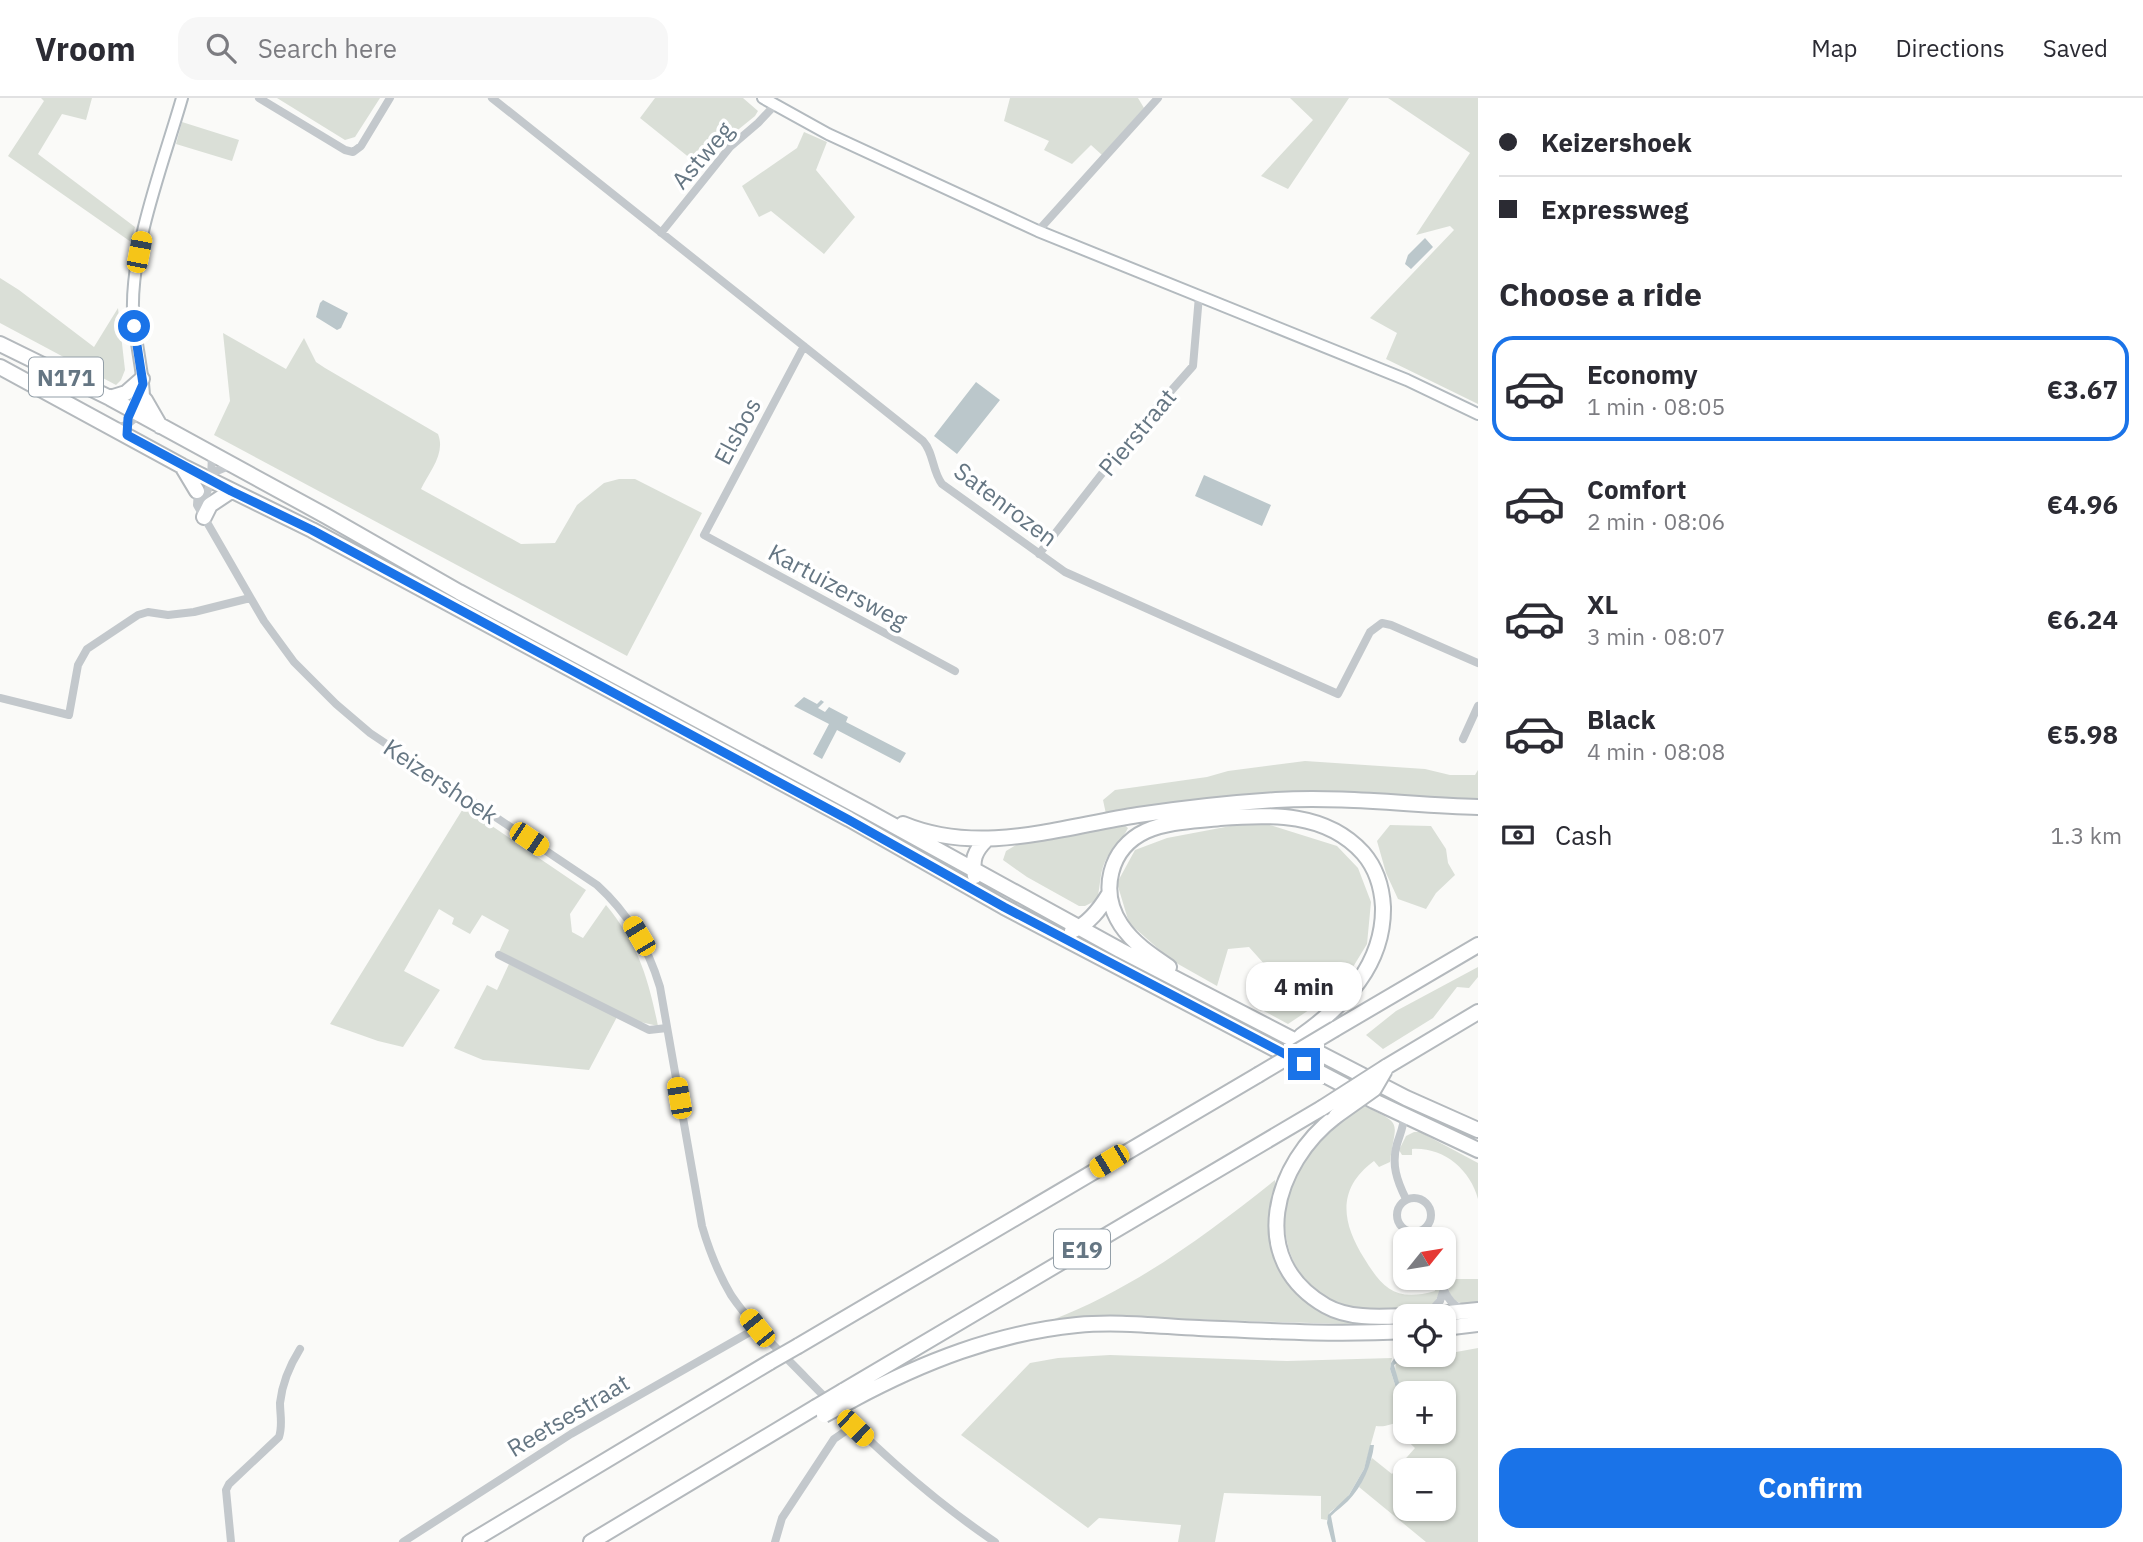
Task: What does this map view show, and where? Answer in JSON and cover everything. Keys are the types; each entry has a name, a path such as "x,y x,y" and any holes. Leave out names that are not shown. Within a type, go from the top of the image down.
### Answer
{"highway":[{"name":"N171","path":"0,344 110,398 128,423 160,427 212,454 459,592 1079,928 1406,1098 1478,1130"},
{"name":"N171","path":"0,367 128,423 182,466 312,530 837,813 981,894 1404,1116 1478,1150"},
{"path":"110,398 126,393 142,381"},
{"path":"145,400 160,427"},
{"path":"182,466 197,491"},
{"path":"204,517 210,505 231,491"},
{"path":"869,812 918,830 986,839 1025,836 1209,805 1280,800 1380,801 1478,807"},
{"path":"1216,1000 1140,946 1122,926 1112,907 1109,894 1112,869 1121,850 1137,836 1159,827 1186,821 1263,815 1310,821 1343,835 1356,845 1373,868 1381,889 1383,919 1380,937 1374,957 1352,992 1301,1036 1293,1054"},
{"path":"981,894 973,870 975,851 986,839"},
{"path":"1061,936 1079,928 1098,911 1109,894"},
{"name":"E19","path":"470,1542 1478,945"},
{"name":"E19","path":"591,1542 794,1420 820,1411 848,1395 1478,1012"},
{"path":"1393,1063 1374,1089 1336,1116 1305,1147 1282,1186 1276,1224 1281,1256 1293,1276 1326,1307 1352,1315 1393,1316"},
{"path":"1404,1116 1406,1098"},
{"path":"1451,1138 1460,1149 1478,1159"},
{"path":"848,1395 970,1347 1018,1334 1056,1328 1118,1324 1293,1333 1393,1331"},
{"path":"1456,1327 1478,1324"}],"street":[{"path":"128,423 145,400 133,312 136,270 142,237 183,98"},
{"path":"259,98 353,152 361,146 390,98"},
{"name":"Satenrozen","path":"492,98 923,441 929,449 942,484 1065,572 1338,694 1370,632 1382,623 1478,663"},
{"path":"762,98 828,135 1038,231 1407,380 1478,414"},
{"path":"1038,231 1158,98"},
{"name":"Astweg","path":"661,233 730,147 758,123 771,102"},
{"name":"Pierstraat","path":"1039,554 1133,433 1193,366 1199,296"},
{"name":"Elsbos","path":"704,535 804,346"},
{"path":"128,423 142,381"},
{"path":"204,517 212,454"},
{"path":"197,491 209,477 231,465"},
{"name":"Keizershoek","path":"197,491 197,505 250,598 294,662 354,720 597,885 615,901 639,936 654,969 667,1028 698,1208 706,1242 724,1282 757,1328 853,1426 912,1481 995,1542"},
{"name":"Kartuizersweg","path":"704,535 955,671"},
{"path":"0,698 69,715 78,665 87,649 116,628 148,612 168,615 194,612 250,598"},
{"path":"1463,739 1478,706"},
{"path":"499,955 649,1030 667,1028"},
{"path":"1404,1116 1394,1167 1406,1199"},
{"path":"1402,1227 1399,1224 1398,1208 1406,1199 1416,1198 1429,1206 1431,1218 1425,1227"},
{"path":"1445,1290 1453,1303 1473,1311"},
{"name":"Reetsestraat","path":"403,1542 571,1434 757,1328"},
{"path":"231,1542 226,1490 278,1437 282,1426 282,1393 300,1349"},
{"path":"775,1542 782,1518 834,1439 853,1426"}],"shaded area":[{"path":"41,98 92,98 86,120 62,114 38,154 135,227 131,242 8,156 44,101"},
{"path":"277,98 380,98 355,137 345,140"},
{"path":"655,98 743,98 758,111 723,142 701,167 640,118"},
{"path":"1010,98 1138,98 1144,108 1102,155 1091,145 1072,164 1044,150 1049,141 1004,121"},
{"path":"1290,98 1349,98 1288,189 1261,176 1313,120"},
{"path":"1388,98 1478,98 1478,404 1386,359 1397,333 1370,318 1454,230 1450,226 1416,235 1470,153"},
{"path":"182,122 239,140 232,161 176,144"},
{"path":"804,132 827,142 816,170 855,217 824,254 771,211 759,217 742,186 797,148"},
{"path":"1425,238 1433,247 1411,269 1405,264 1408,255"},
{"path":"0,278 94,347 118,308 125,370 121,380 116,385 0,323"},
{"path":"323,300 348,313 341,328 337,330 316,317"},
{"path":"223,333 286,369 304,338 316,362 438,434 438,456 421,489 521,544 555,543 577,505 604,483 619,479 635,479 702,513 627,656 214,435 230,401"},
{"path":"976,382 1000,400 957,454 934,436"},
{"path":"1204,475 1271,505 1262,526 1195,496"},
{"path":"804,697 817,704 821,700 824,702 818,708 825,712 829,707 848,717 846,722 906,753 900,763 837,730 822,759 813,754 829,724 794,706"},
{"path":"1305,761 1425,769 1450,775 1475,775 1478,770 1478,800 1376,794 1265,795 1201,800 1106,814 1103,800 1115,790"},
{"path":"464,807 586,890 570,914 572,932 583,938 606,905 634,948 650,992 658,1026 636,1021 499,952 509,930 482,915 470,934 452,924 454,918 439,909 404,971 440,990 403,1047 330,1024"},
{"path":"1257,821 1337,846 1358,868 1371,902 1367,944 1339,990 1288,1024 1264,1011 1284,986 1249,947 1228,949 1217,986 1171,960 1129,923 1117,883 1135,850 1167,838"},
{"path":"1124,825 1128,828 1124,836 1103,867 1097,900 1085,906 1079,906 1027,877 1003,860 1006,851 1016,845"},
{"path":"1390,825 1431,826 1446,849 1448,863 1455,875 1436,893 1426,909 1398,899 1386,873 1377,841"},
{"path":"509,964 617,1017 589,1070 483,1060 454,1048 487,985 497,990"},
{"path":"1478,967 1478,977 1469,988 1457,987 1433,1018 1383,1049 1366,1035 1396,1011"},
{"path":"1364,1106 1392,1121 1395,1131 1390,1162 1379,1167 1374,1161 1353,1183 1346,1207 1347,1219 1357,1245 1371,1269 1385,1285 1400,1294 1410,1295 1440,1290 1432,1304 1393,1304 1393,1311 1349,1306 1326,1297 1312,1287 1293,1260 1285,1227 1288,1193 1298,1169 1312,1148"},
{"path":"1420,1132 1478,1163 1478,1199 1462,1169 1444,1156 1423,1149 1412,1149 1412,1155 1402,1155 1399,1150 1406,1136"},
{"path":"1275,1180 1269,1230 1275,1257 1289,1282 1308,1302 1320,1308 1377,1325 1123,1317 1053,1323 1052,1320 1112,1292 1169,1259"},
{"path":"1456,1279 1478,1279 1478,1305 1457,1302 1449,1290 1456,1290"},
{"path":"1478,1348 1478,1542 1426,1542 1400,1521 1456,1521 1456,1458 1406,1458 1415,1448 1411,1444 1456,1444 1456,1381 1397,1381 1396,1367 1456,1367 1456,1352"},
{"path":"1110,1355 1287,1361 1392,1358 1390,1369 1394,1381 1393,1423 1376,1426 1364,1469 1346,1500 1330,1512 1327,1520 1321,1519 1321,1496 1224,1493 1215,1542 1178,1542 1181,1525 1099,1518 1088,1528 961,1435 1030,1363 1058,1358"},
{"path":"1393,1360 1399,1381 1394,1381 1391,1363"},
{"path":"1370,1445 1374,1445 1373,1452 1362,1482 1348,1501 1331,1516 1336,1542 1332,1542 1327,1523 1328,1515 1349,1495 1364,1469"},
{"path":"1372,1458 1392,1474 1393,1515 1359,1487"}],"route":[{"path":"134,326 143,384 128,418 127,435 182,466 312,530 849,820 1004,907 1304,1064"}]}
